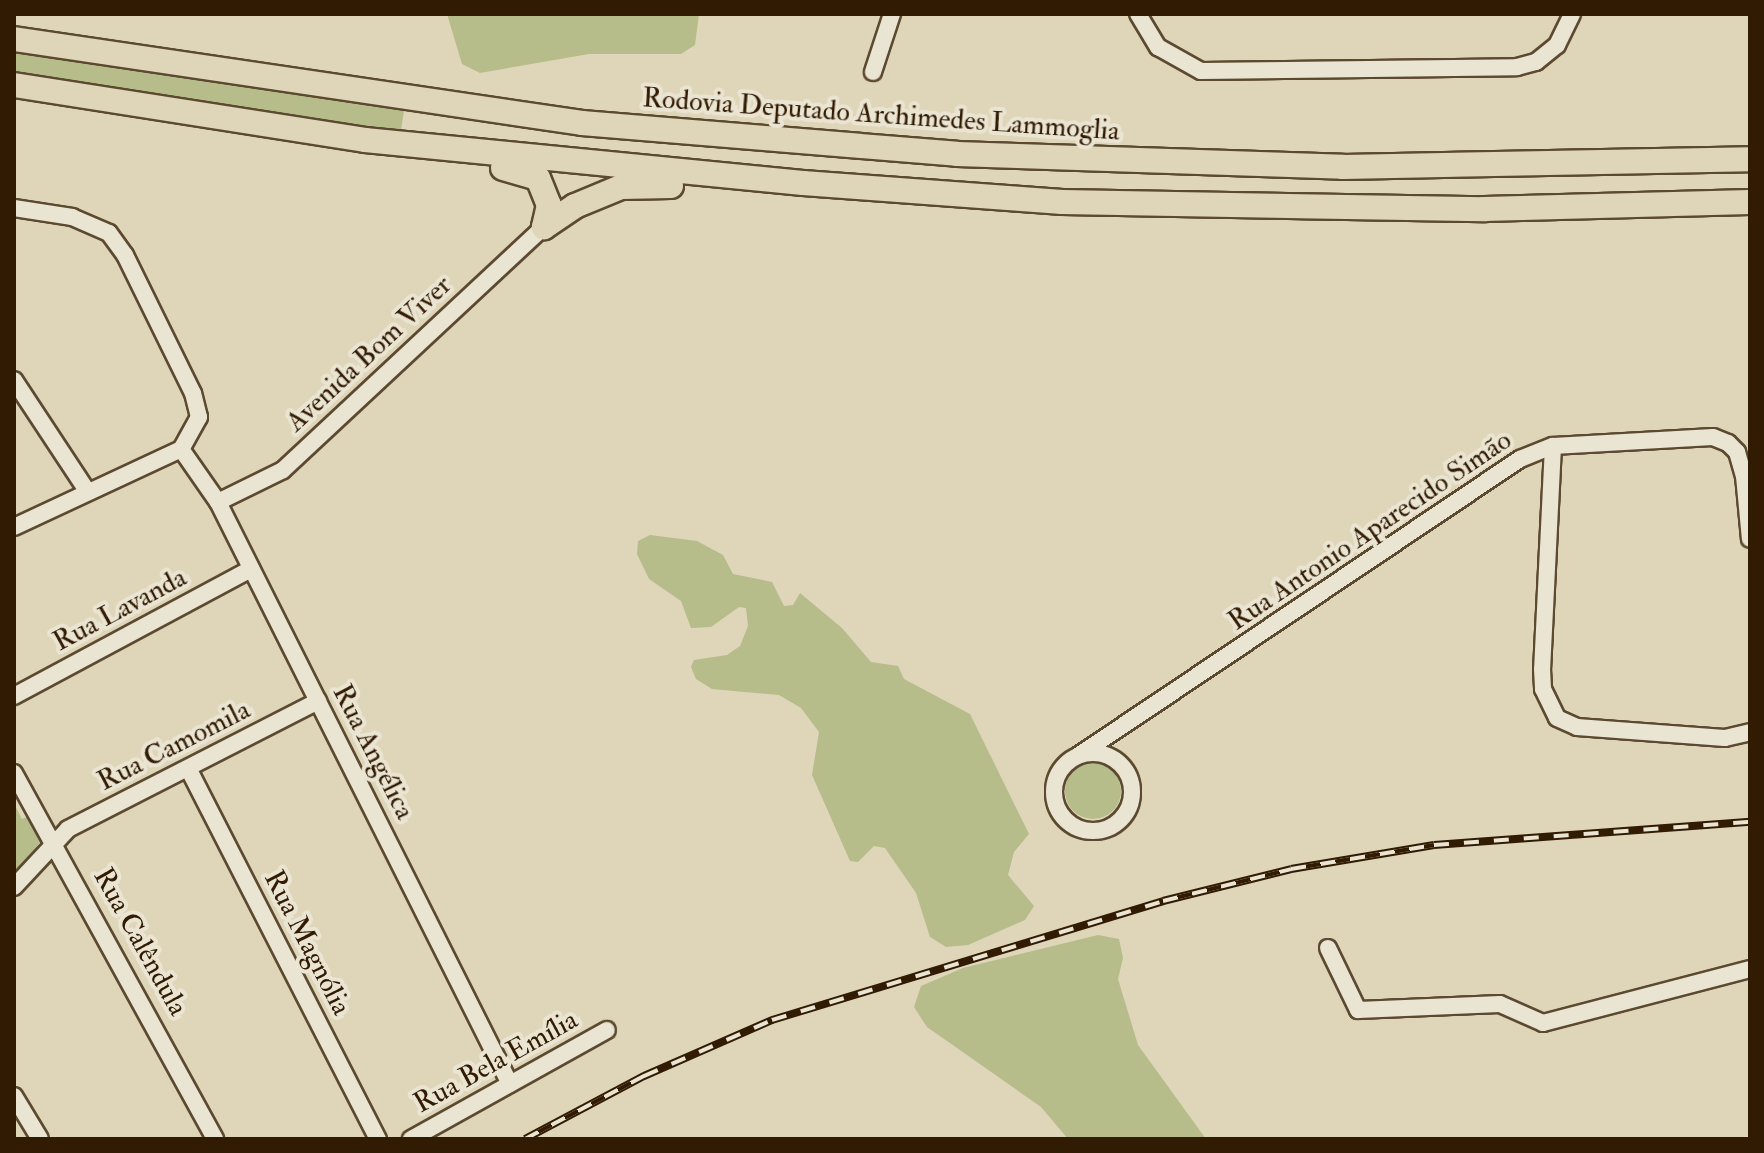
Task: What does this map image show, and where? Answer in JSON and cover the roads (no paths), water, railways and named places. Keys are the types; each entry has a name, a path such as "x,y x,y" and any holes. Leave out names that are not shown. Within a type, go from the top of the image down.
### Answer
{"highway":[{"name":"Rodovia Deputado Archimedes Lammoglia","path":"14,39 582,123 957,154 1343,167 1750,159"},
{"path":"14,85 365,140 803,183 1235,208 1484,209 1750,202"},
{"path":"365,140 402,152 528,173 546,190 544,227"},
{"path":"544,227 575,206 621,187 803,183"}],"street":[{"path":"873,72 892,14"},
{"path":"1138,14 1158,47 1201,71 1517,67 1536,62 1557,45 1572,14"},
{"path":"14,208 72,217 109,233 125,255 193,393 199,417 181,449 86,489 14,527"},
{"name":"Avenida Bom Viver","path":"218,502 283,470 544,227"},
{"path":"14,380 86,489"},
{"name":"Rua Antonio Aparecido Simão","path":"1114,759 1130,780 1129,806 1112,826 1086,830 1063,817 1054,794 1059,770 1520,459 1553,446 1713,437 1737,452 1744,476 1750,539"},
{"path":"1553,446 1542,669 1543,689 1557,718 1577,727 1725,738 1750,732"},
{"name":"Rua Angélica","path":"181,449 218,502 510,1084"},
{"name":"Rua Lavanda","path":"14,696 251,569"},
{"name":"Rua Camomila","path":"14,887 68,829 189,770 318,701"},
{"path":"1079,755 1103,753 1114,759 1126,725"},
{"name":"Rua Magnólia","path":"189,770 378,1139"},
{"name":"Rua Calêndula","path":"14,773 55,841 215,1139"},
{"path":"1328,948 1358,1010 1500,1004 1543,1023 1750,969"},
{"name":"Rua Bela Emília","path":"411,1139 607,1030"},
{"path":"14,1096 19,1120 40,1139"}],"railway":[{"path":"525,1139 644,1076 772,1020 1163,901 1291,869 1434,845 1750,822"}]}
